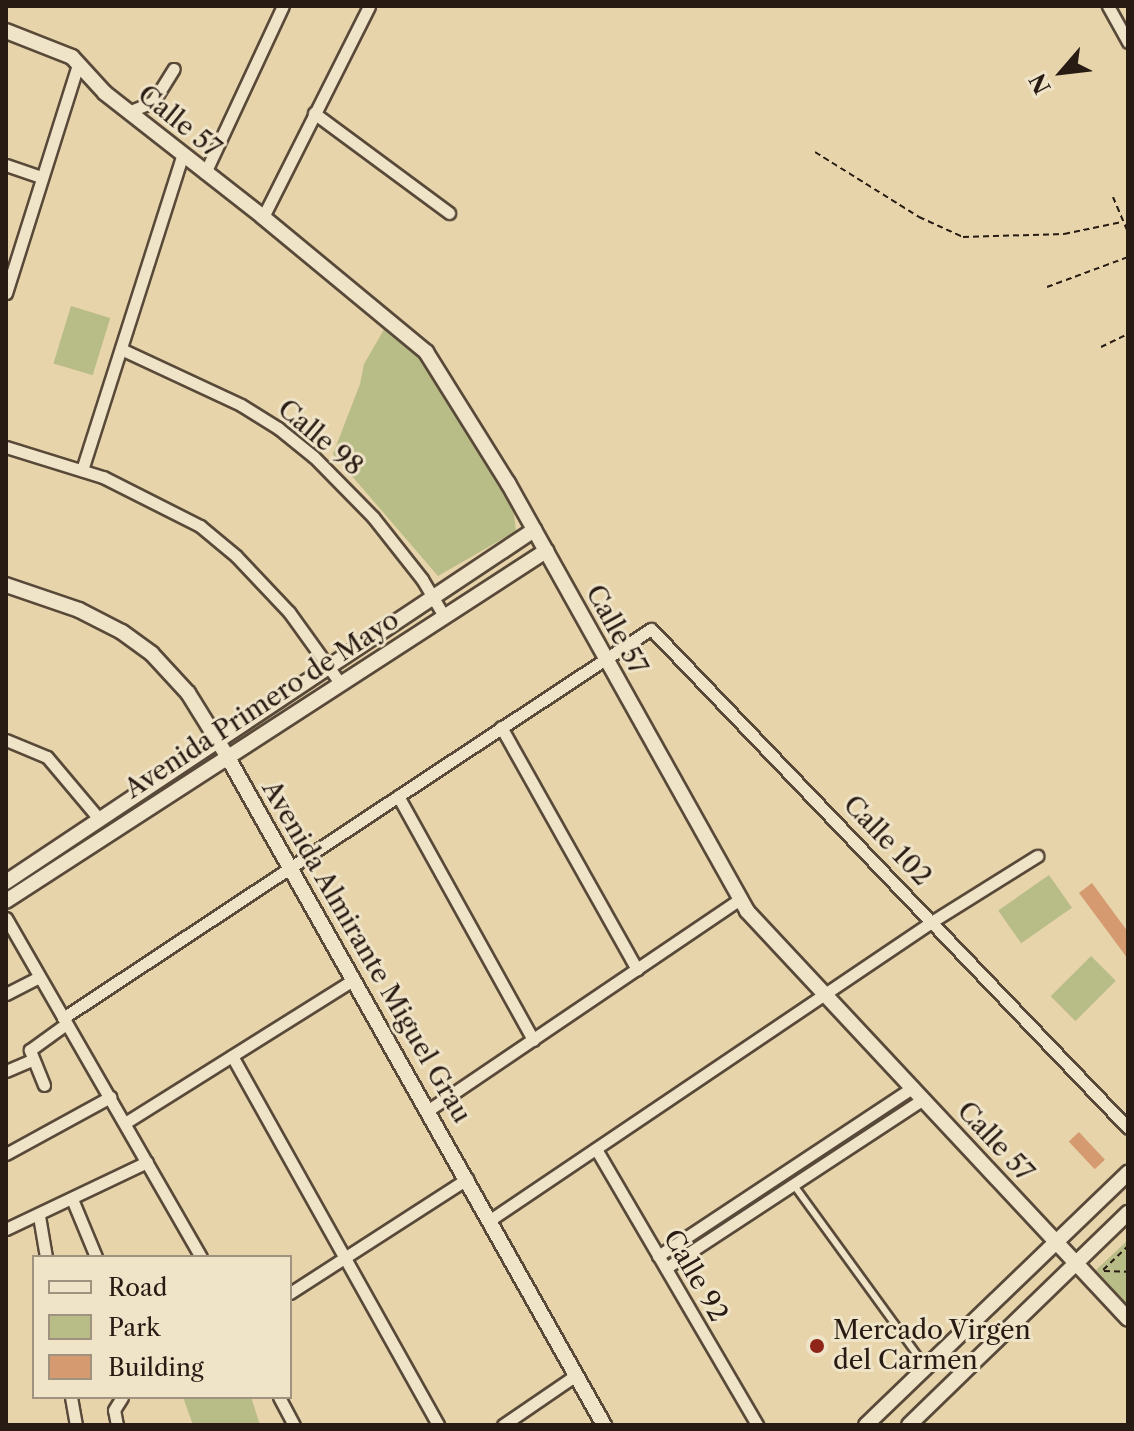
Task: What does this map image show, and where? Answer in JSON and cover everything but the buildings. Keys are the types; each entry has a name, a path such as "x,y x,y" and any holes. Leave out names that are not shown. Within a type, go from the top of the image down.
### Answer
{"street":[{"path":"205,173 283,6"},
{"path":"263,217 369,6"},
{"path":"1108,6 1128,42"},
{"name":"Calle 57","path":"6,31 58,49 78,64 128,112 401,329 432,360 546,551 739,900 764,932 1128,1319"},
{"path":"6,293 78,64"},
{"path":"128,112 153,102 174,69"},
{"path":"314,113 449,213"},
{"path":"82,470 182,156"},
{"path":"6,165 41,177"},
{"name":"Calle 98","path":"121,349 241,405 296,442 359,501 434,596 444,616"},
{"path":"6,447 82,470 159,503 218,541 289,612 340,683"},
{"name":"Avenida Primero de Mayo","path":"9,876 100,820 534,530"},
{"name":"Avenida Primero de Mayo","path":"6,901 546,551"},
{"name":"Avenida Almirante Miguel Grau","path":"6,585 79,610 137,642 180,683 218,740 604,1425"},
{"name":"Calle 102","path":"603,658 645,630 656,631 1128,1128"},
{"path":"44,1085 32,1060 31,1047 64,1021 603,658"},
{"path":"501,727 637,969"},
{"path":"6,740 47,757 100,820"},
{"path":"398,796 533,1040"},
{"path":"490,1220 825,997 933,921 1037,856"},
{"path":"427,1111 739,900"},
{"path":"6,918 200,1255"},
{"path":"6,994 39,977"},
{"path":"125,1123 353,980"},
{"path":"232,1056 438,1425"},
{"path":"6,1071 32,1060"},
{"path":"658,1256 913,1087"},
{"path":"6,1154 110,1097"},
{"path":"666,1268 923,1099"},
{"name":"Calle 92","path":"596,1149 757,1425"},
{"path":"6,1229 39,1216 147,1162"},
{"path":"866,1425 1128,1173"},
{"path":"292,1292 467,1179"},
{"path":"72,1199 95,1255"},
{"path":"909,1425 1128,1213"},
{"path":"39,1216 46,1255"},
{"path":"503,1425 576,1375"},
{"path":"71,1399 76,1425"},
{"path":"117,1425 114,1410 121,1399"},
{"path":"280,1399 294,1425"}],"lane":[{"path":"793,1184 926,1367"}],"path":[{"path":"815,152 919,217 963,237 1064,234 1122,222"},
{"path":"1113,197 1128,233"},
{"path":"1047,287 1128,257"},
{"path":"1101,347 1128,334"},
{"path":"1101,1271 1128,1246"},
{"path":"1096,1266 1110,1281"},
{"path":"1101,1271 1128,1272"}],"green space":[{"path":"71,306 110,318 93,375 53,363"},
{"path":"386,326 397,330 434,373 513,508 516,531 438,576 333,454 360,384 364,364"},
{"path":"1049,875 1072,908 1021,943 998,911"},
{"path":"1091,956 1116,981 1075,1021 1051,996"},
{"path":"1128,1240 1128,1305 1096,1270"},
{"path":"184,1399 252,1399 260,1425 193,1425"}],"place":[{"name":"Mercado Virgen del Carmen","path":"817,1346"}]}
